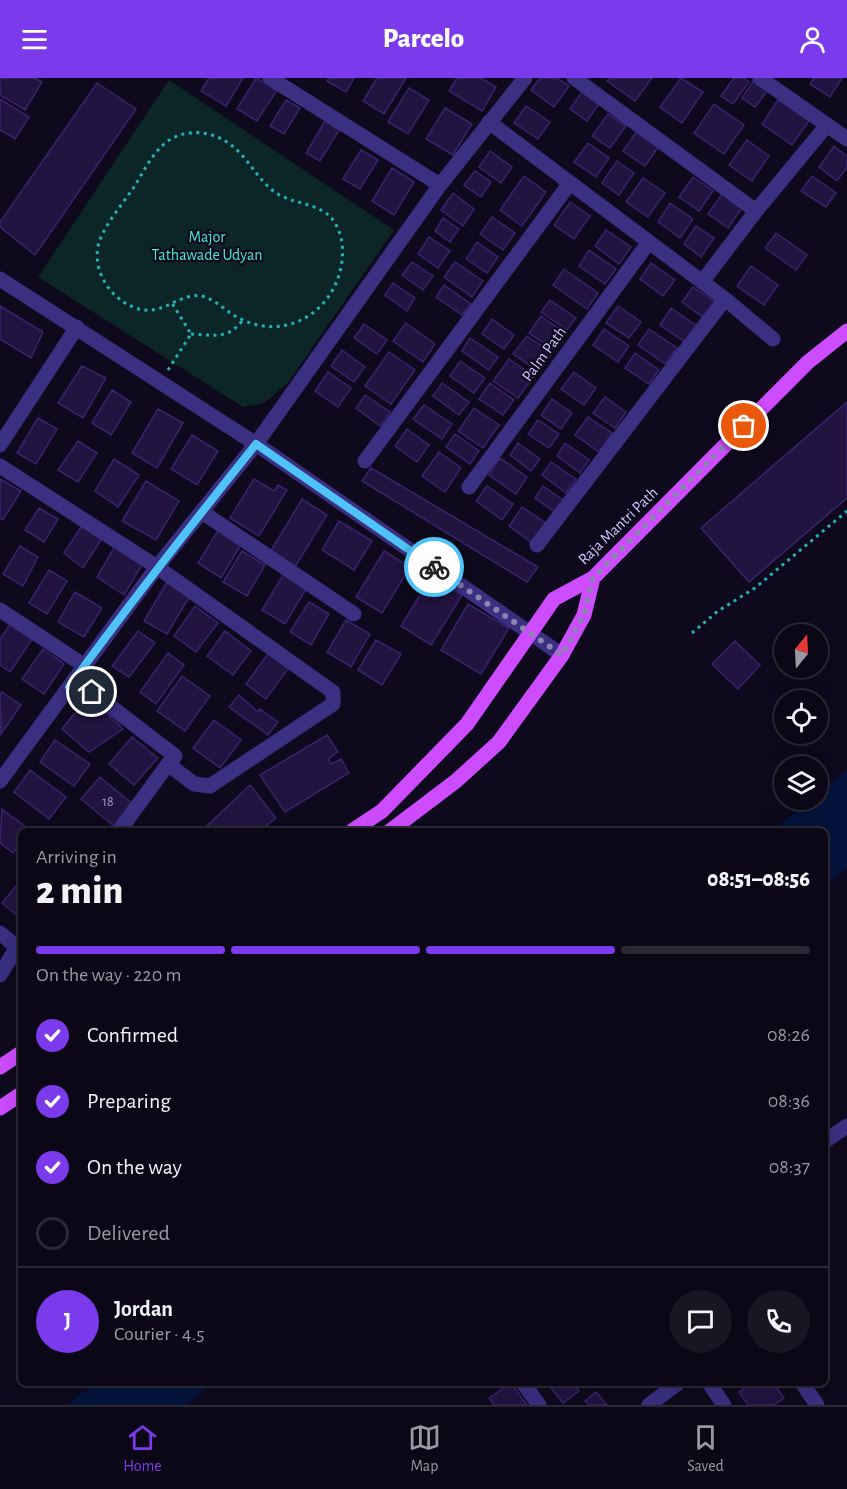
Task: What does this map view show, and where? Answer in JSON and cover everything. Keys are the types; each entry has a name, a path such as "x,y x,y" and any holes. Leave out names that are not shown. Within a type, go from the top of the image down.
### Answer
{"main road":[{"name":"Raja Mantri Path","path":"356,828 382,811 467,724 554,598 593,578 808,362 847,331"},
{"path":"394,828 456,781 499,742 562,655 584,615 593,578"},
{"path":"0,1067 18,1055"},
{"path":"0,1107 18,1096"}],"street":[{"path":"270,78 440,185"},
{"path":"0,781 6,762 69,687 157,567 256,444 440,185 525,78"},
{"path":"574,78 756,211"},
{"path":"760,78 847,139"},
{"path":"489,122 725,299 773,339"},
{"path":"702,282 756,211 827,125"},
{"path":"365,461 570,183"},
{"name":"Palm Path","path":"469,487 649,242"},
{"path":"0,279 256,444 562,655"},
{"path":"537,546 725,299"},
{"path":"0,446 77,327"},
{"path":"0,466 157,567 333,692 333,704 210,786 194,783 168,764"},
{"path":"202,512 354,614"},
{"path":"0,610 85,666"},
{"path":"69,687 75,679 175,756 121,828"},
{"path":"0,933 18,945"},
{"path":"0,975 18,948"},
{"path":"828,1139 847,1126"},
{"path":"525,1386 539,1405"},
{"path":"649,1405 674,1386"},
{"path":"711,1386 724,1405"},
{"path":"804,1386 818,1405"}],"path":[{"path":"201,133 218,137 235,147 273,191 293,202 322,210 335,222 342,240 343,258 339,275 330,297 318,311 298,322 281,327 243,320 205,297 194,295 172,303 158,310 144,311 108,291 100,276 100,239 159,148 173,138 201,133"},
{"path":"172,303 191,334"},
{"path":"191,334 218,336 233,332 243,320"},
{"path":"160,381 191,334"},
{"path":"692,633 718,611 755,588 847,511"}],"green space":[{"name":"Major Tathawade Udyan","path":"169,80 394,230 287,384 264,403 243,407 38,277"}],"water":[{"path":"847,770 847,869 828,885 828,828 775,828 797,810 828,810 828,785"},
{"path":"90,1386 209,1386 187,1405 67,1405"}],"building":[{"path":"0,78 35,78 42,82 25,110 0,95"},
{"path":"209,78 243,78 226,106 201,91"},
{"path":"256,78 277,90 257,121 237,109"},
{"path":"329,78 354,78 346,92 327,81"},
{"path":"377,78 406,78 384,114 363,101"},
{"path":"457,78 481,78 496,87 482,111 449,91"},
{"path":"540,78 557,78 569,86 554,107 531,90"},
{"path":"610,78 652,78 635,101 607,81"},
{"path":"681,78 703,92 682,123 660,107"},
{"path":"734,78 744,78 749,82 733,104 721,96"},
{"path":"814,78 842,78 830,97 810,84"},
{"path":"754,80 768,90 755,107 742,98"},
{"path":"97,83 136,109 35,255 0,227 0,222"},
{"path":"409,88 429,100 408,134 388,122"},
{"path":"582,92 599,104 587,121 570,109"},
{"path":"0,99 29,117 15,139 0,130"},
{"path":"286,100 300,108 284,134 270,126"},
{"path":"778,100 809,121 792,145 762,124"},
{"path":"714,104 744,125 724,154 694,133"},
{"path":"526,106 550,122 538,139 514,123"},
{"path":"445,108 472,124 453,155 426,139"},
{"path":"608,114 626,126 610,148 592,136"},
{"path":"325,121 339,130 320,161 306,153"},
{"path":"637,131 659,146 645,166 623,151"},
{"path":"747,140 769,156 752,181 729,165"},
{"path":"588,143 609,158 596,177 574,162"},
{"path":"834,146 847,156 847,167 837,181 819,167"},
{"path":"361,150 378,160 360,189 343,179"},
{"path":"490,151 512,167 501,183 479,167"},
{"path":"617,161 634,173 619,195 602,183"},
{"path":"392,168 414,182 394,215 372,201"},
{"path":"475,171 491,182 481,197 464,185"},
{"path":"524,176 546,192 522,226 500,210"},
{"path":"812,176 836,193 826,207 801,191"},
{"path":"693,177 713,191 699,211 679,197"},
{"path":"643,178 665,193 648,217 626,202"},
{"path":"453,193 474,209 463,226 441,210"},
{"path":"722,194 742,208 728,228 708,214"},
{"path":"570,202 590,216 574,239 554,225"},
{"path":"670,203 693,219 680,238 658,222"},
{"path":"492,217 515,233 503,250 480,234"},
{"path":"443,218 459,229 450,242 435,231"},
{"path":"696,226 714,238 701,257 684,244"},
{"path":"606,230 631,247 619,264 595,246"},
{"path":"776,233 807,255 796,270 765,248"},
{"path":"429,237 450,251 438,268 418,254"},
{"path":"477,242 498,257 487,273 466,259"},
{"path":"589,250 616,269 605,284 579,266"},
{"path":"412,262 433,276 423,290 402,275"},
{"path":"455,262 483,281 472,297 444,277"},
{"path":"651,263 675,280 663,296 640,279"},
{"path":"751,266 778,285 764,305 737,286"},
{"path":"564,269 598,293 587,309 553,285"},
{"path":"393,283 415,298 407,311 385,295"},
{"path":"444,285 471,304 462,315 436,297"},
{"path":"693,287 715,302 704,318 682,302"},
{"path":"550,300 576,318 567,330 541,312"},
{"path":"0,306 43,332 31,358 0,339"},
{"path":"618,306 641,322 629,338 606,323"},
{"path":"671,308 697,326 685,342 660,325"},
{"path":"541,316 563,332 552,349 529,333"},
{"path":"492,319 514,335 504,349 482,334"},
{"path":"406,323 435,344 423,362 393,341"},
{"path":"364,324 387,340 377,354 354,338"},
{"path":"604,329 629,346 618,362 593,345"},
{"path":"649,329 677,348 665,364 638,345"},
{"path":"527,336 552,353 539,372 513,354"},
{"path":"470,338 498,357 489,370 462,351"},
{"path":"342,350 365,367 354,382 331,366"},
{"path":"389,352 415,370 391,404 365,386"},
{"path":"635,353 659,370 649,384 625,368"},
{"path":"509,359 534,376 518,398 493,381"},
{"path":"460,361 485,378 474,393 450,376"},
{"path":"82,366 106,378 83,418 58,403"},
{"path":"328,372 351,388 338,407 315,391"},
{"path":"574,372 596,388 584,405 561,389"},
{"path":"442,383 469,402 459,415 433,396"},
{"path":"490,383 514,400 503,415 479,399"},
{"path":"112,390 131,402 111,435 92,423"},
{"path":"365,395 390,412 380,426 356,408"},
{"path":"605,397 626,412 615,428 593,413"},
{"path":"552,399 572,413 561,429 541,415"},
{"path":"847,402 847,498 749,582 701,528"},
{"path":"424,405 452,424 442,439 413,419"},
{"path":"474,408 499,425 483,448 458,431"},
{"path":"158,409 183,423 157,468 132,453"},
{"path":"588,417 612,433 599,452 575,435"},
{"path":"38,418 57,429 36,464 17,453"},
{"path":"538,420 559,434 549,448 528,434"},
{"path":"407,429 429,445 417,462 395,446"},
{"path":"455,434 479,451 470,464 446,447"},
{"path":"192,435 218,451 197,485 171,469"},
{"path":"78,441 97,453 78,482 58,470"},
{"path":"518,443 540,459 531,471 510,455"},
{"path":"565,443 589,460 580,473 557,456"},
{"path":"439,452 461,468 445,492 422,476"},
{"path":"500,458 527,477 516,494 489,475"},
{"path":"114,459 139,475 118,507 95,491"},
{"path":"551,462 576,479 566,493 542,475"},
{"path":"371,468 538,567 527,582 362,481"},
{"path":"0,479 21,491 3,520 0,518"},
{"path":"254,479 274,491 278,485 287,490 259,536 230,518"},
{"path":"146,481 179,501 156,540 122,521"},
{"path":"487,486 513,504 502,520 476,501"},
{"path":"543,486 564,501 556,513 535,498"},
{"path":"302,499 327,515 295,567 270,552"},
{"path":"522,507 546,523 532,543 509,526"},
{"path":"39,508 58,519 44,542 25,530"},
{"path":"339,521 372,541 354,570 322,550"},
{"path":"83,524 103,537 83,568 64,553"},
{"path":"219,529 242,543 221,578 198,563"},
{"path":"20,546 38,557 23,586 3,574"},
{"path":"115,546 143,563 124,595 97,577"},
{"path":"242,551 265,565 247,596 223,582"},
{"path":"384,551 410,567 382,613 356,597"},
{"path":"49,570 67,581 47,614 29,603"},
{"path":"285,572 308,586 285,624 262,610"},
{"path":"431,577 462,595 431,645 401,626"},
{"path":"167,582 190,596 167,634 144,621"},
{"path":"75,592 102,608 84,637 58,622"},
{"path":"309,602 329,614 311,645 290,632"},
{"path":"468,604 509,628 481,674 441,650"},
{"path":"195,606 218,623 196,652 174,636"},
{"path":"346,620 370,634 351,667 327,652"},
{"path":"11,623 33,638 10,672 0,665 0,639"},
{"path":"138,631 155,643 129,677 112,666"},
{"path":"225,631 251,651 233,675 207,656"},
{"path":"376,640 401,654 382,685 358,670"},
{"path":"735,641 760,665 738,689 712,664"},
{"path":"43,649 64,664 44,694 22,679"},
{"path":"270,651 290,666 266,699 246,684"},
{"path":"168,653 184,665 156,704 140,692"},
{"path":"182,676 210,696 185,731 157,711"},
{"path":"2,692 21,705 1,734 0,695"},
{"path":"239,695 258,712 260,709 278,722 268,735 229,707"},
{"path":"98,706 123,729 89,752 62,729 74,714"},
{"path":"214,720 241,740 220,768 193,748"},
{"path":"327,735 338,752 328,759 331,764 341,759 349,773 285,812 260,775"},
{"path":"132,737 158,758 134,785 109,764"},
{"path":"55,740 90,764 74,786 40,762"},
{"path":"30,770 66,797 49,819 14,792"},
{"path":"100,777 134,805 115,827 81,799"},
{"path":"250,785 276,818 263,828 208,828 207,826"},
{"path":"2,809 27,828 18,828 18,847 13,853 0,843"},
{"path":"18,884 18,916 2,903"},
{"path":"507,1386 513,1386 527,1405 494,1405 489,1398"},
{"path":"549,1386 575,1386 579,1391 563,1403"},
{"path":"748,1386 775,1386 784,1398 774,1405 748,1405 739,1392"},
{"path":"596,1392 607,1405 589,1405 585,1401"}],"way so far":[{"path":"434,567 562,655 584,615 593,578 744,426"}],"route":[{"path":"92,692 75,679 69,687 157,567 256,444 434,567"}]}
